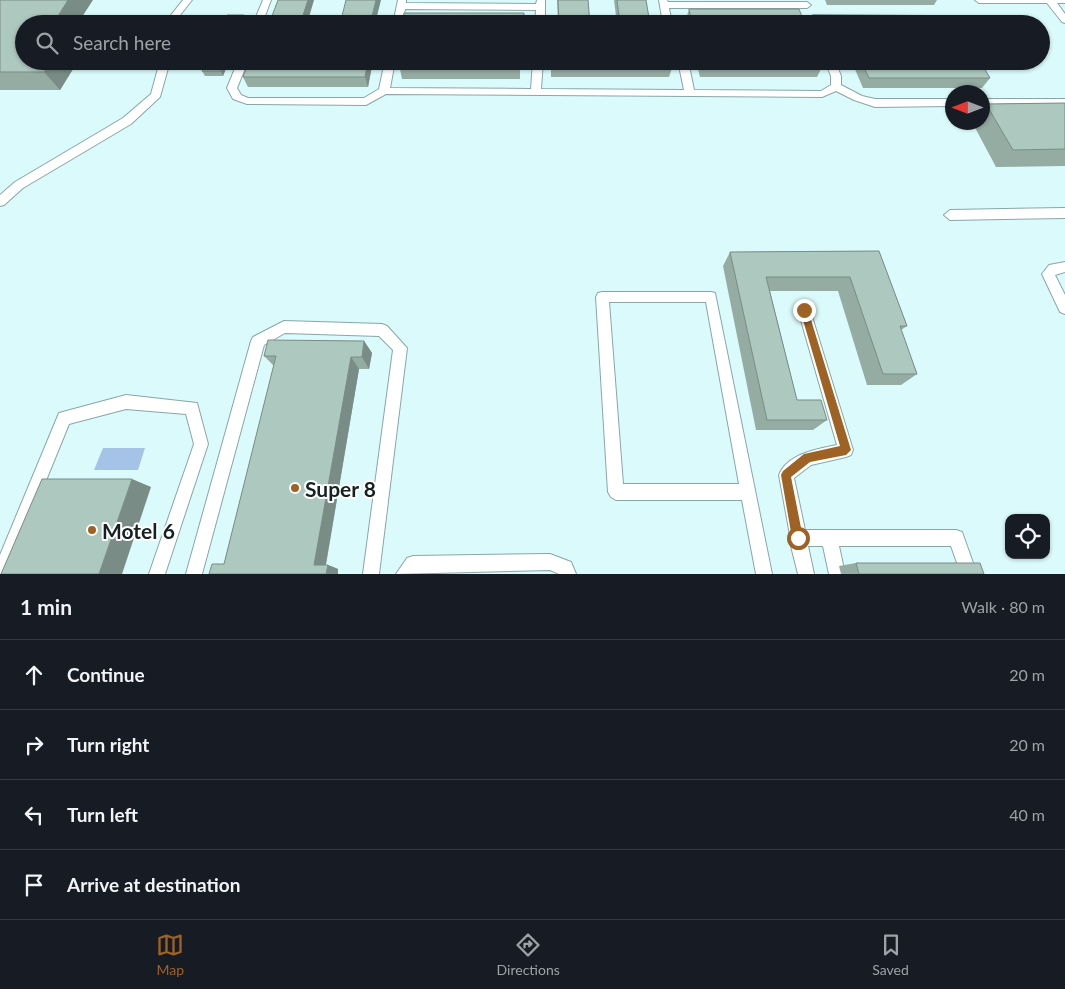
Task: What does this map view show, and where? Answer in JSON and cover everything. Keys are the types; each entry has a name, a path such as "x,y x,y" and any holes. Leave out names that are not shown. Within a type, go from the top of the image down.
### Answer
{"lane":[{"path":"176,15 188,0"},
{"path":"261,15 267,0"},
{"path":"979,0 1065,0"},
{"path":"1050,0 1065,20"},
{"path":"664,3 806,2 811,15"},
{"path":"401,3 541,4"},
{"path":"0,202 19,185 127,121 156,95 163,70"},
{"path":"239,70 232,88 237,97 247,102 366,102 384,91 822,94 836,87"},
{"path":"384,91 388,70"},
{"path":"536,93 537,70"},
{"path":"685,70 690,93"},
{"path":"834,70 836,76 836,87"},
{"path":"836,87 858,98 875,103 945,103"},
{"path":"990,103 1065,103"},
{"path":"950,215 1065,213"},
{"path":"1065,268 1053,269 1048,274 1065,308"},
{"path":"748,492 616,492 602,297 711,297 764,574"},
{"path":"804,310 846,450 808,458 786,475 806,574"},
{"path":"194,574 258,341 284,327 382,330 400,348 372,574"},
{"path":"0,574 64,418 126,402 192,408 201,444 157,574"},
{"path":"798,538 956,538 969,574"},
{"path":"829,538 837,574"},
{"path":"404,574 413,564 550,562 565,568 568,574"}],"water":[{"path":"103,448 145,448 138,470 94,470"}],"building":[{"path":"0,0 68,0 59,15 15,15 15,70 45,70 44,72 0,72"},
{"path":"278,0 308,0 303,15 272,15"},
{"path":"346,0 376,0 372,15 342,15"},
{"path":"558,0 588,0 589,15 559,15"},
{"path":"617,0 646,0 648,15 619,15"},
{"path":"689,9 799,9 801,15 690,15"},
{"path":"404,13 524,13 524,15 404,15"},
{"path":"202,70 221,70 221,71"},
{"path":"246,70 366,70 365,77 243,77"},
{"path":"865,70 985,70 990,78 869,78"},
{"path":"1065,103 1065,149 1013,150 990,111 990,104"},
{"path":"879,251 907,326 900,326 917,374 883,374 850,277 766,277 797,400 821,400 827,420 767,420 730,252"},
{"path":"268,340 364,341 362,357 351,357 314,565 328,565 326,574 209,574 212,564 224,564 276,356 264,356"},
{"name":"Motel 6","path":"42,479 132,479 99,574 1,574"},
{"path":"856,563 980,563 984,574 859,574"}],"place":[{"name":"Super 8","path":"295,488"},
{"name":"Motel 6","path":"92,530"}],"route":[{"path":"798,538 786,475 808,458 846,450 804,310"}]}
